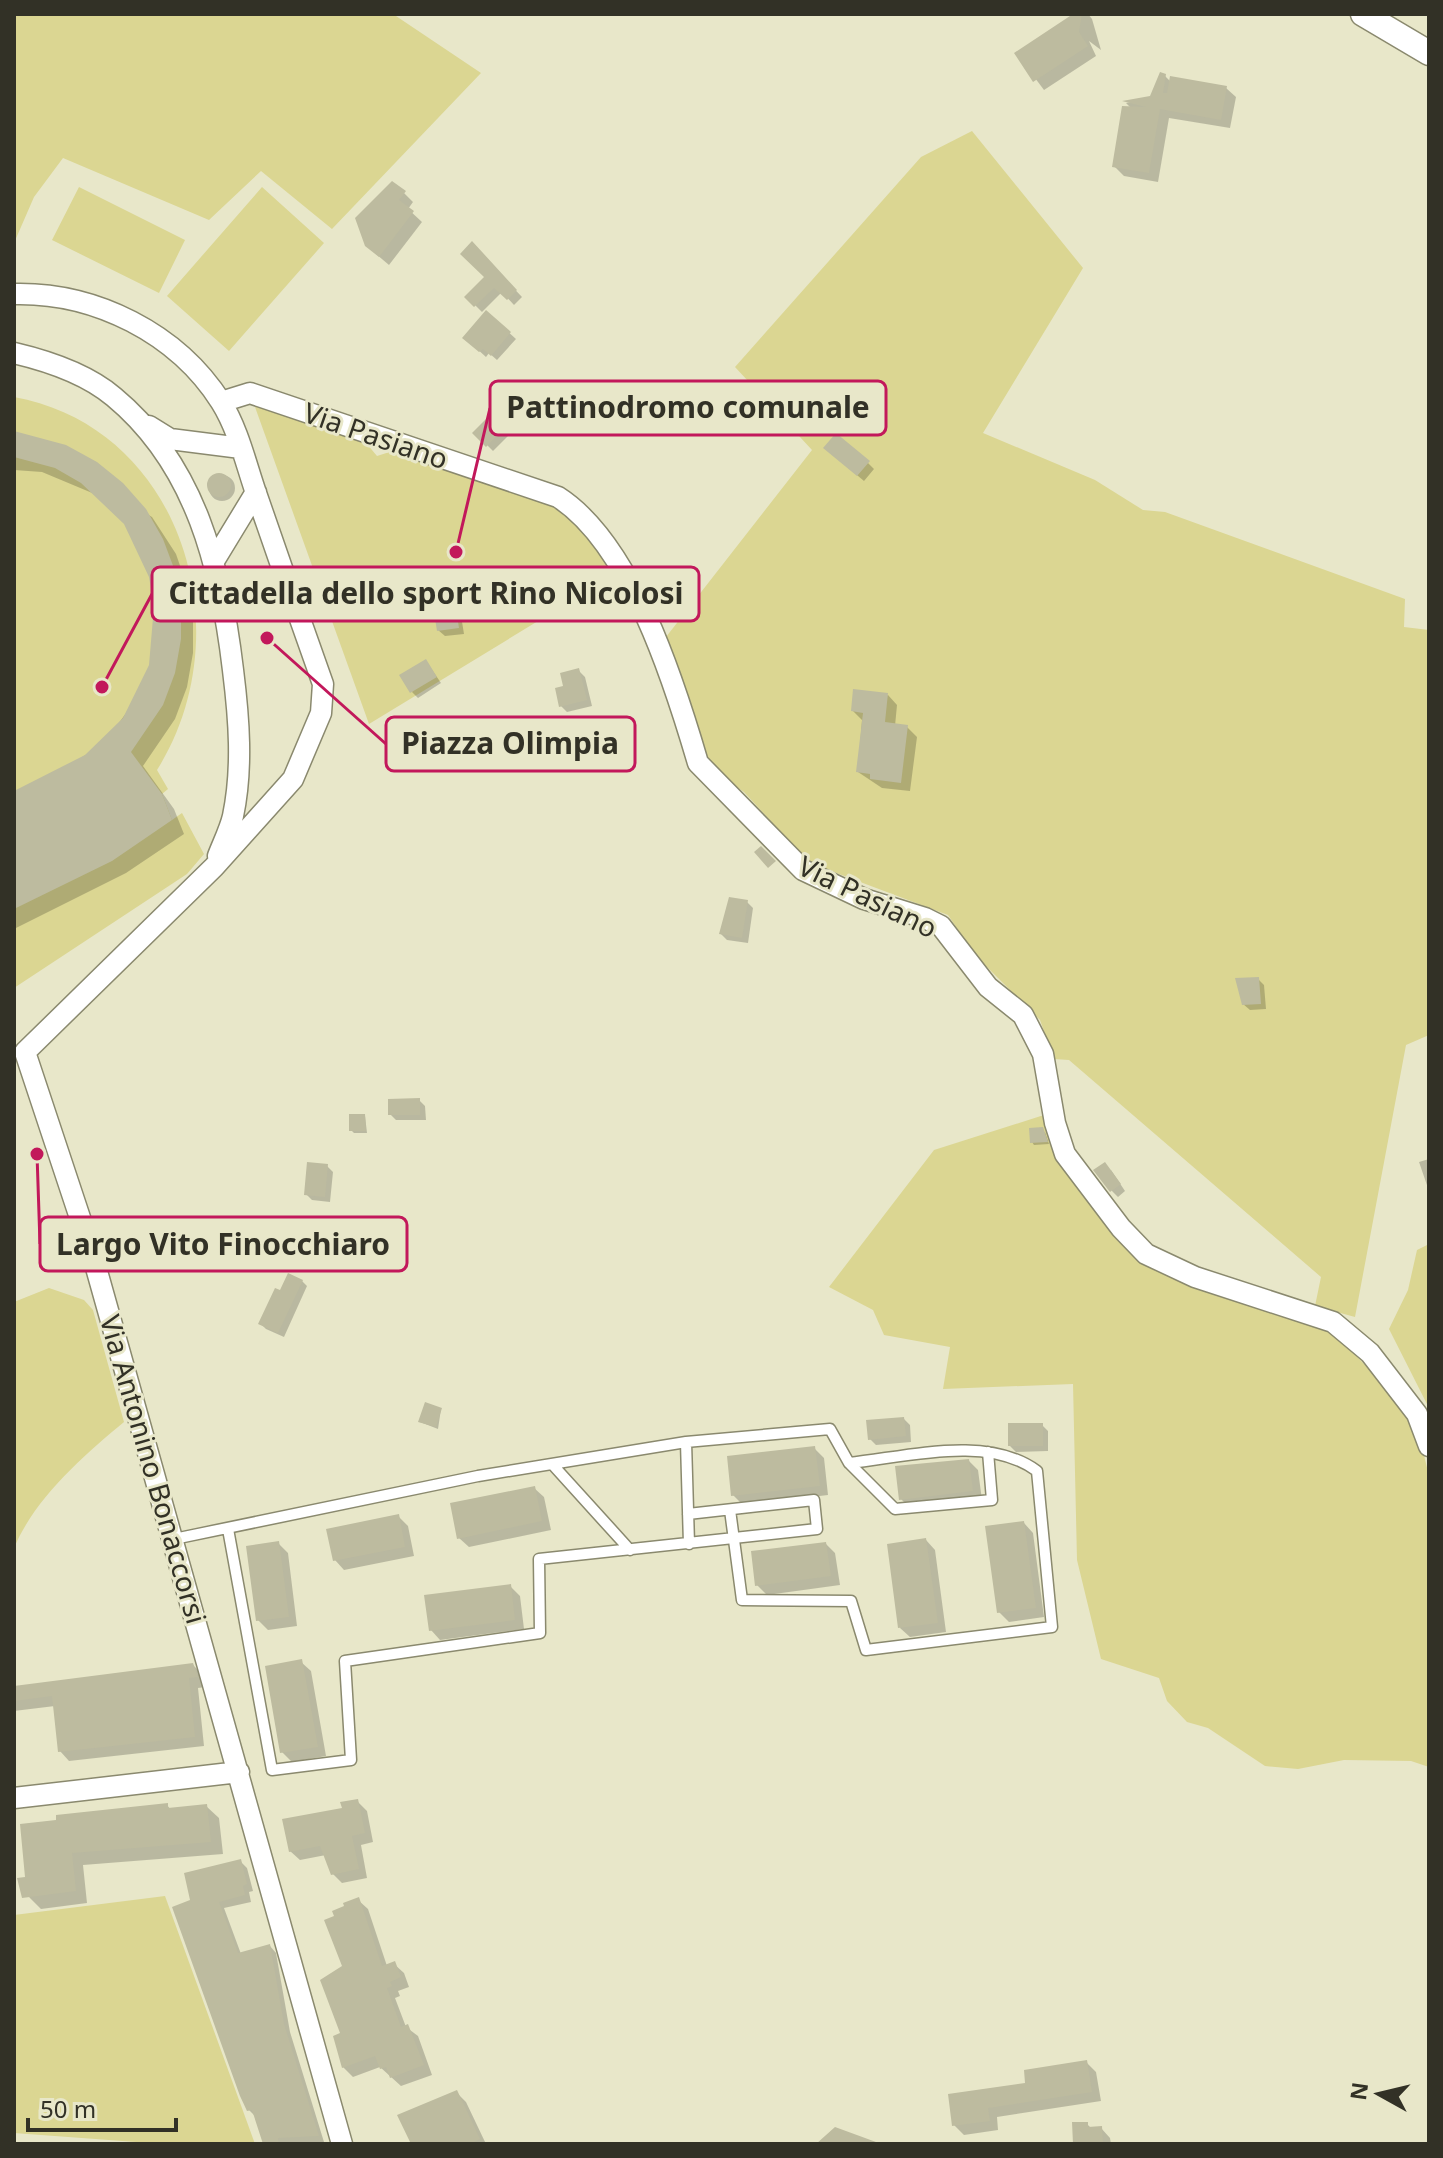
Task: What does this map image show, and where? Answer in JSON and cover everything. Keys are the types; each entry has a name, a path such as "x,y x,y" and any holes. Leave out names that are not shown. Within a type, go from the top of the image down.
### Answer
{"street":[{"path":"1363,14 1429,53"},
{"path":"14,294 77,300 117,313 146,329 179,355 221,402 241,448 323,684 321,713 293,779 214,867"},
{"path":"14,353 80,376 112,394 139,419 187,489 222,587 239,721 238,778 232,817 214,867"},
{"name":"Via Pasiano","path":"221,402 250,393 558,497 579,510 611,550 657,642 698,763 707,776 741,805 803,870 864,899 941,926 988,987 1023,1015 1035,1032 1043,1054 1055,1123 1065,1154 1121,1228 1146,1254 1195,1277 1333,1322 1379,1365 1417,1414 1429,1446"},
{"path":"139,419 170,439 241,448"},
{"path":"214,561 256,492"},
{"name":"Via Antonino Bonaccorsi","path":"214,867 25,1052 93,1257 342,2144"},
{"path":"14,1798 239,1772"}],"lane":[{"path":"174,1539 552,1464 686,1442 830,1429 849,1463 895,1509 992,1500 988,1452"},
{"path":"686,1442 689,1544"},
{"path":"730,1510 742,1600 851,1601 866,1650 1052,1627 1037,1471 1022,1460 988,1452 849,1463"},
{"path":"552,1464 630,1550"},
{"path":"228,1529 272,1770 351,1760 345,1661 540,1633 539,1559 817,1529 814,1500 688,1514"}],"shaded area":[{"path":"14,14 393,14 481,73 332,229 261,171 209,220 63,158 34,197 14,243"},
{"path":"972,131 1083,268 983,433 1095,480 1143,510 1165,512 1405,599 1404,627 1429,630 1429,1035 1406,1045 1355,1317 1315,1306 1321,1277 1069,1060 1054,1059 1040,1020 975,955 948,915 815,865 744,792 718,774 706,757 666,637 812,450 735,367 921,157"},
{"path":"79,187 185,240 159,293 52,240"},
{"path":"262,187 324,243 229,351 167,296"},
{"path":"14,397 72,416 120,449 157,493 182,544 194,600 195,659 183,716 157,770 168,789 162,794 172,820 182,813 204,854 187,874 14,988"},
{"path":"255,407 279,408 362,438 377,456 402,448 562,504 617,573 369,724"},
{"path":"1047,1114 1054,1154 1117,1232 1329,1327 1415,1418 1429,1476 1429,1767 1411,1761 1344,1760 1298,1769 1265,1766 1208,1728 1187,1722 1167,1701 1159,1678 1101,1659 1077,1560 1073,1384 943,1389 950,1347 884,1335 873,1310 829,1287 934,1150"},
{"path":"1429,1244 1429,1408 1389,1329 1408,1290 1417,1250"},
{"path":"49,1288 84,1300 93,1310 124,1422 47,1495 14,1548 14,1302"},
{"path":"165,1896 255,2144 163,2144 14,2133 14,1915"}],"building":[{"path":"1073,14 1082,14 1079,32 1088,46 1033,82 1014,53"},
{"path":"1160,72 1166,74 1163,93 1167,93 1170,76 1227,86 1221,120 1160,109 1149,173 1112,167 1122,106 1146,107 1122,101 1150,96"},
{"path":"392,181 406,191 399,200 414,211 379,257 365,246 355,218"},
{"path":"472,241 517,290 507,300 494,288 474,307 464,297 484,277 460,254"},
{"path":"486,310 511,332 491,356 483,349 479,352 462,338"},
{"path":"498,407 512,420 486,447 472,433"},
{"path":"14,431 66,445 97,462 123,483 146,509 163,539 175,571 181,605 181,639 175,673 163,705 131,752 162,794 172,820 112,861 14,909 14,791 85,755 123,718 149,665 154,606 149,577 124,524 81,483 55,468 14,457"},
{"path":"836,433 870,461 857,476 823,448"},
{"path":"219,473 230,480 231,485 224,496 219,497 208,490 207,485 214,474"},
{"path":"452,583 459,628 437,631 430,586"},
{"path":"426,659 437,677 410,693 399,675"},
{"path":"579,668 587,700 559,707 555,688 563,686 560,673"},
{"path":"853,689 888,693 885,722 908,725 901,783 870,779 870,774 856,772 863,713 851,711"},
{"path":"761,846 776,861 768,868 754,852"},
{"path":"729,897 748,900 742,938 719,934"},
{"path":"1259,977 1261,1004 1242,1005 1235,978"},
{"path":"420,1098 420,1115 388,1115 388,1099"},
{"path":"349,1114 365,1114 366,1131 349,1131"},
{"path":"1043,1127 1048,1142 1030,1143 1029,1128"},
{"path":"307,1162 328,1164 325,1197 304,1195"},
{"path":"1105,1162 1121,1184 1110,1192 1093,1170"},
{"path":"288,1273 303,1280 278,1333 258,1324 275,1288 280,1290"},
{"path":"425,1402 442,1408 436,1427 418,1422"},
{"path":"904,1417 906,1436 868,1440 866,1420"},
{"path":"1008,1423 1043,1423 1043,1446 1008,1446"},
{"path":"815,1446 820,1486 731,1496 727,1456"},
{"path":"969,1459 973,1491 899,1500 895,1466"},
{"path":"535,1486 542,1521 457,1539 450,1503"},
{"path":"399,1514 405,1547 333,1561 326,1529"},
{"path":"1024,1521 1036,1608 997,1613 985,1526"},
{"path":"926,1538 938,1623 898,1628 887,1544"},
{"path":"279,1541 289,1617 256,1621 246,1546"},
{"path":"826,1542 831,1576 755,1586 751,1551"},
{"path":"511,1584 515,1620 429,1631 424,1595"},
{"path":"302,1659 318,1747 280,1753 265,1666"},
{"path":"193,1663 198,1677 189,1678 195,1737 58,1752 52,1696 14,1701 14,1686"},
{"path":"358,1799 365,1833 352,1836 359,1869 331,1875 320,1846 289,1852 282,1819 342,1808 340,1802"},
{"path":"168,1803 168,1808 207,1804 211,1842 72,1853 76,1891 22,1898 17,1878 25,1877 20,1824 56,1820 56,1815"},
{"path":"241,1859 247,1884 243,1886 245,1895 219,1902 238,1953 270,1944 284,2024 319,2136 278,2138 279,2144 263,2144 252,2110 247,2111 240,2096 172,1907 190,1900 184,1873"},
{"path":"359,1897 382,1966 395,1961 401,1977 390,1982 392,1986 387,1988 401,2027 408,2024 424,2065 390,2078 386,2067 380,2069 375,2056 342,2068 333,2036 340,2033 320,1980 342,1966 324,1920 334,1916 332,1911 344,1906 343,1903"},
{"path":"1087,2060 1092,2092 988,2108 990,2121 952,2126 948,2094 1025,2083 1024,2070"},
{"path":"457,2090 480,2139 470,2144 411,2144 397,2115"},
{"path":"1072,2122 1088,2122 1088,2127 1102,2126 1103,2144 1073,2144"},
{"path":"835,2127 876,2142 816,2144"}],"place":[{"name":"Pattinodromo comunale","path":"456,552"},
{"name":"Piazza Olimpia","path":"267,638"},
{"name":"Cittadella dello sport Rino Nicolosi","path":"102,687"},
{"name":"Largo Vito Finocchiaro","path":"37,1154"}]}
